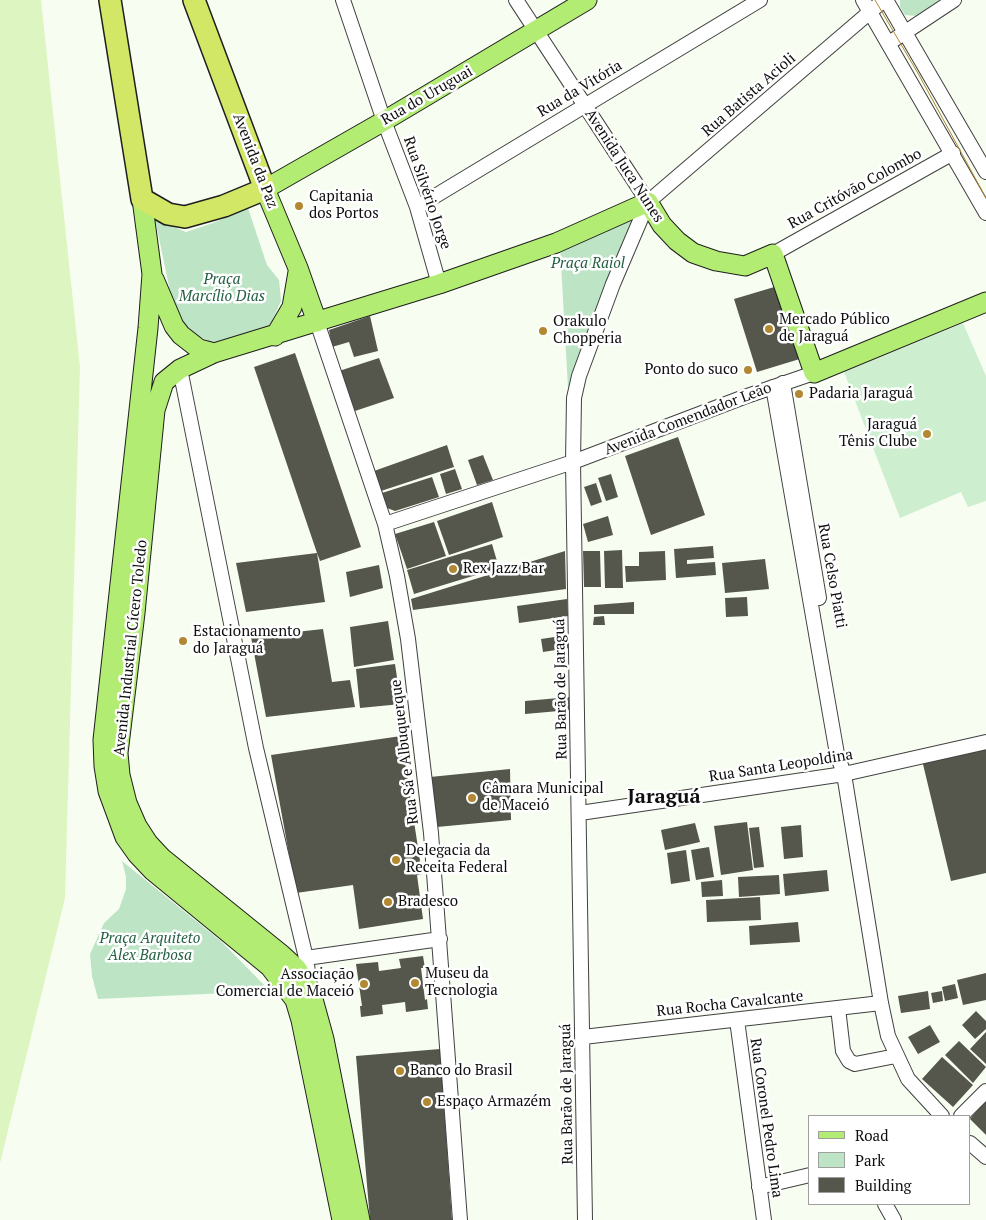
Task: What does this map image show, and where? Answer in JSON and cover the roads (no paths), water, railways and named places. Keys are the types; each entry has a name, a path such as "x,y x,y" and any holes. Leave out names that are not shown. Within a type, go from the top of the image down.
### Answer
{"highway":[{"name":"Avenida da Paz","path":"194,0 265,189"},
{"path":"114,4 142,199 168,214 185,217 224,206 265,189"}],"main road":[{"name":"Rua do Uruguai","path":"265,189 384,121 587,0"},
{"name":"Avenida da Paz","path":"265,189 298,268 317,322"},
{"path":"142,199 152,274 174,326 181,335 199,349 214,353"},
{"name":"Avenida Juca Nunes","path":"648,202 662,225 677,241 693,253 725,264 745,266 773,254"},
{"name":"Avenida Industrial Cícero Toledo","path":"360,1220 324,1039 311,992 296,969 282,955 162,858 148,843 137,826 127,803 120,775 118,753 135,613 155,410 164,382 180,369 214,353 275,336 439,284 556,243 648,202"},
{"path":"773,254 814,373"},
{"path":"275,336 292,307 298,268"},
{"name":"Avenida Industrial Cícero Toledo","path":"152,274 148,328 103,740 104,766 108,791 122,831 137,854 153,871 270,967 295,1000 342,1220"},
{"name":"Avenida Comendador Leão","path":"814,373 986,302"}],"street":[{"name":"Rua Silvério Jorge","path":"343,0 384,121 417,207 439,284"},
{"name":"Avenida Juca Nunes","path":"516,0 648,202"},
{"name":"Rua da Vitória","path":"417,207 760,0"},
{"name":"Rua Batista Acioli","path":"648,202 867,6 885,0"},
{"path":"885,0 906,32 986,172"},
{"path":"889,43 954,0"},
{"path":"867,6 986,213"},
{"path":"973,150 986,144"},
{"name":"Rua Critóvão Colombo","path":"773,254 953,153"},
{"name":"Rua Barão de Jaraguá","path":"585,1220 573,462 574,398 579,376 613,284 648,202"},
{"name":"Rua Sá e Albuquerque","path":"317,322 385,524 397,576 408,639 432,832 460,1220"},
{"path":"180,369 256,748 306,958 311,992"},
{"name":"Avenida Comendador Leão","path":"385,524 573,462 814,373"},
{"name":"Rua Celso Piatti","path":"778,385 845,752 844,774 888,1036 908,1078 941,1115"},
{"name":"Rua Santa Leopoldina","path":"580,813 844,774 986,742"},
{"path":"306,958 440,939"},
{"name":"Rua Rocha Cavalcante","path":"583,1037 881,1003"},
{"path":"838,1008 843,1051 849,1061 855,1064 896,1056"},
{"name":"Rua Coronel Pedro Lima","path":"737,1020 764,1220"},
{"path":"961,1115 986,1091"},
{"path":"971,1144 986,1158"},
{"path":"759,1187 808,1175"},
{"path":"886,1205 894,1220"}],"tram line":[{"path":"875,0 919,75 986,198"}],"place":[{"name":"Capitania dos Portos","path":"299,206"},
{"name":"Mercado Público de Jaraguá","path":"769,329"},
{"name":"Orakulo Chopperia","path":"543,331"},
{"name":"Ponto do suco","path":"748,370"},
{"name":"Padaria Jaraguá","path":"799,394"},
{"name":"Jaraguá Tênis Clube","path":"927,434"},
{"name":"Rex Jazz Bar","path":"453,569"},
{"name":"Estacionamento do Jaraguá","path":"183,641"},
{"name":"Câmara Municipal de Maceió","path":"472,798"},
{"name":"Delegacia da Receita Federal","path":"396,860"},
{"name":"Bradesco","path":"388,902"},
{"name":"Museu da Tecnologia","path":"415,983"},
{"name":"Associação Comercial de Maceió","path":"364,984"},
{"name":"Banco do Brasil","path":"400,1071"},
{"name":"Espaço Armazém","path":"427,1102"}],"district":[{"name":"Jaraguá","path":"664,797"}],"park label":[{"name":"Praça Raiol","path":"588,264"},
{"name":"Praça Marcílio Dias","path":"222,288"},
{"name":"Praça Arquiteto Alex Barbosa","path":"150,948"}]}
